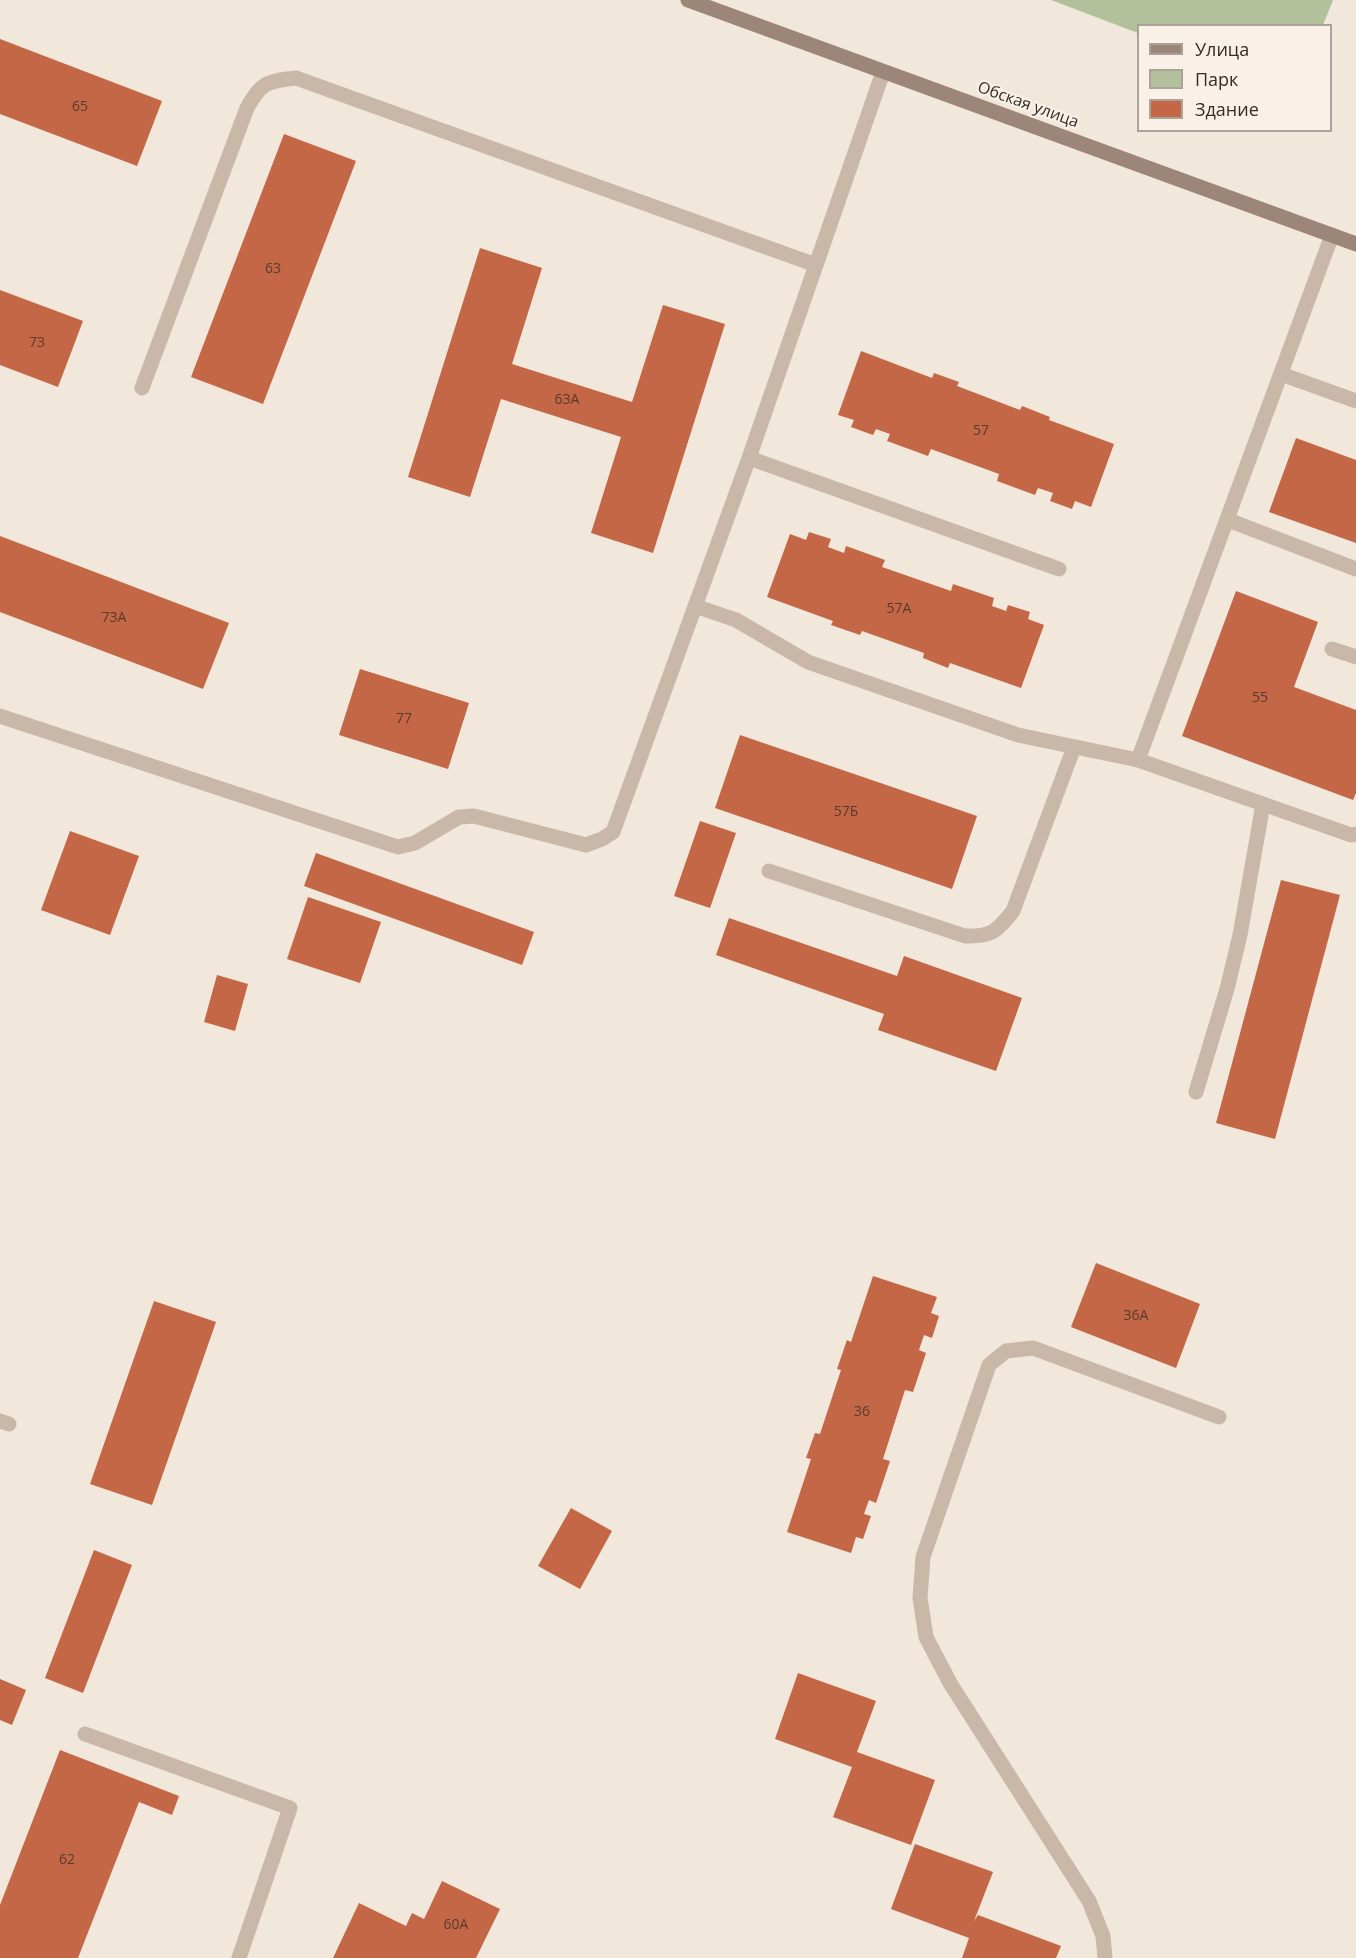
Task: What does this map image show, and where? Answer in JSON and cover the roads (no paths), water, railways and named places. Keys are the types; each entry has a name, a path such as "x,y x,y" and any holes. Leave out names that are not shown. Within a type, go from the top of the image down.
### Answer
{"street":[{"name":"Обская улица","path":"688,0 1356,244"}],"lane":[{"path":"0,716 398,847 415,843 459,817 474,816 586,845 613,832 749,458 883,72"},
{"path":"142,388 247,108 256,92 271,81 296,78 816,265"},
{"path":"1138,760 1332,235"},
{"path":"1281,374 1356,401"},
{"path":"749,458 1059,569"},
{"path":"1228,520 1356,569"},
{"path":"695,606 736,620 808,662 1018,735 1138,760 1351,835 1356,834"},
{"path":"1332,648 1356,657"},
{"path":"769,871 965,936 984,937 1000,927 1013,911 1074,747"},
{"path":"1196,1092 1227,989 1240,935 1263,804"},
{"path":"1106,1958 1103,1936 1089,1901 950,1683 926,1636 920,1598 923,1557 989,1365 1006,1351 1033,1348 1220,1417"},
{"path":"85,1734 290,1808 239,1958"}]}
